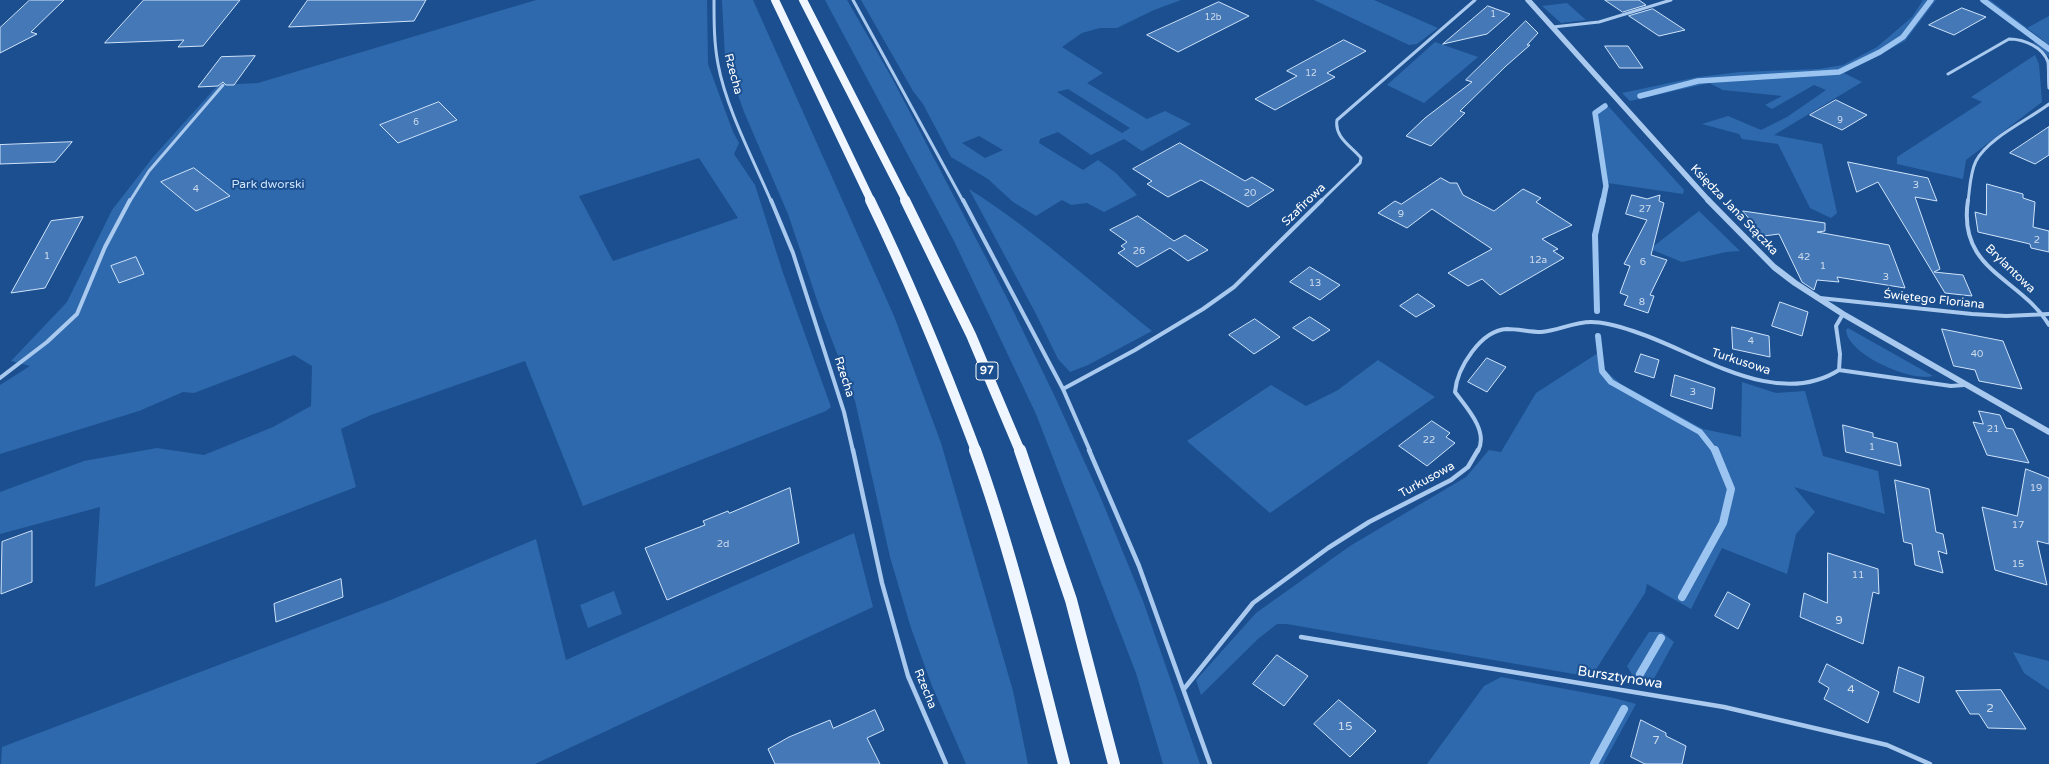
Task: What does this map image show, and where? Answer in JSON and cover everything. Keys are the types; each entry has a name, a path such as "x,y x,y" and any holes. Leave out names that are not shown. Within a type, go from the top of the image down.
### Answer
{"main road":[{"path":"775,0 902,266 945,367 992,497 1023,602 1064,764"},
{"name":"97","path":"804,0 935,258 972,336 1006,417 1062,569 1114,764"}],"street":[{"name":"Rzecha","path":"714,0 714,34 718,65 730,104 795,260 844,412 882,583 908,676 946,764"},
{"path":"853,0 916,112 1063,389 1139,566 1210,764"},
{"name":"Szafirowa","path":"1063,389 1135,350 1203,309 1234,287 1360,164 1361,158 1358,153 1336,132 1335,127 1337,120 1475,0"},
{"name":"Księdza Jana Stączka","path":"1528,0 1732,226 1774,267 1843,314 1969,384 2049,432"},
{"path":"1553,27 1599,22 1671,0"},
{"path":"1948,74 2009,39 2015,38 2025,40 2039,50 2048,63 2047,79 2049,88"},
{"path":"0,378 47,342 77,314 105,247 138,186 148,171 223,85"},
{"name":"Brylantowa","path":"2043,315 1985,262 1973,248 1968,235 1966,223 1974,164 1982,153 1995,142 2049,104"},
{"name":"Świętego Floriana","path":"1818,298 1972,314 2049,314"},
{"path":"1843,314 1836,326 1840,354 1839,370 1951,386 1969,384"},
{"path":"2043,315 2049,325"},
{"name":"Turkusowa","path":"1184,688 1253,603 1328,548 1368,522 1451,480 1468,467 1479,449 1480,436 1475,419 1455,392 1456,380 1474,349 1493,332 1507,329 1541,332 1590,322 1633,331 1724,369 1771,382 1790,384 1808,382 1828,377 1839,370"},
{"name":"Bursztynowa","path":"1301,637 1724,707 1887,745 1930,764"}],"green space":[{"name":"Park dworski","path":"536,0 707,0 708,64 733,132 739,143 734,154 755,185 783,273 831,407 826,411 583,506 525,361 371,415 341,429 356,487 95,587 100,507 0,534 0,492 84,461 157,448 204,455 273,427 311,406 312,366 294,355 194,393 183,392 139,411 0,454 0,385 30,366 11,361 67,302 112,210 154,156 218,85 258,83","holes":["699,158 738,218 613,261 579,196"]},
{"path":"722,0 753,0 894,316 941,443 1013,691 1028,764 966,764 932,686 911,628 890,557 855,401 819,306 788,214 744,112 725,58"},
{"path":"825,0 847,0 892,78 1007,298 1055,397 1100,496 1143,601 1200,764 1163,764 1136,673 1036,414 954,241"},
{"path":"861,0 1181,0 1154,10 1117,28 1100,28 1082,33 1062,47 1103,73 1087,83 1147,119 1165,111 1191,124 1142,151 1124,139 1091,155 1058,132 1040,139 1039,143 1083,170 1098,160 1116,173 1137,195 1104,212 1087,203 1071,205 1062,200 1036,216 1013,202 988,179 951,157 923,104 913,91","holes":["1068,89 1130,128 1122,133 1057,92","979,136 1003,150 985,158 962,143"]},
{"path":"1314,0 1374,0 1438,28 1417,44 1409,45"},
{"path":"1923,0 1936,0 1905,41 1844,73 1862,82 1774,135 1822,144 1837,213 1831,218 1810,208 1778,144 1742,139 1739,134 1702,124 1728,116 1761,130 1787,117 1826,90 1814,85 1772,109 1765,105 1782,96 1723,90 1709,83 1630,101 1622,93 1698,77 1740,72 1819,69 1843,65 1877,47 1912,17"},
{"path":"1979,0 1990,0 2027,28 2018,30"},
{"path":"1567,3 1586,20 1561,23 1542,6"},
{"path":"2049,16 2049,57 2033,42 2044,41 2027,28"},
{"path":"1435,42 1478,57 1424,103 1387,85"},
{"path":"2035,55 2039,64 2042,102 1966,160 1963,179 1897,164 1897,157 1982,102 1971,97"},
{"path":"1609,107 1684,190 1683,194 1608,183 1597,114"},
{"path":"969,189 1040,239 1152,331 1088,365 1070,372 1058,359 1036,314"},
{"path":"1699,211 1740,251 1726,252 1682,262 1650,249"},
{"path":"1848,328 1933,376 1923,377 1910,375 1882,365 1857,349 1849,339 1846,330"},
{"path":"1598,353 1602,368 1621,384 1703,429 1741,437 1742,382 1776,393 1805,391 1823,456 1878,471 1885,514 1794,487 1815,512 1796,534 1787,574 1722,548 1691,609 1647,584 1645,593 1591,677 1287,624 1277,624 1259,638 1201,695 1196,680 1256,613 1350,546 1466,477 1489,450 1501,452 1536,393"},
{"path":"1378,360 1435,397 1270,513 1187,441 1271,385 1306,406 1338,390"},
{"path":"854,533 873,607 535,764 1,764 2,747 393,599 536,539 566,660"},
{"path":"614,591 622,614 588,628 580,605"},
{"path":"1649,632 1662,632 1674,642 1651,684 1633,676 1627,666"},
{"path":"2013,652 2049,661 2049,690 2024,673"},
{"path":"1501,677 1614,698 1636,704 1603,764 1427,764 1484,686"}],"building":[{"path":"30,0 64,0 31,32 37,34 0,53 0,28"},
{"path":"144,0 240,0 203,46 178,47 184,40 105,43"},
{"path":"308,0 426,0 414,21 289,27"},
{"path":"1605,0 1639,0 1646,5 1623,12"},
{"path":"1219,2 1249,16 1178,52 1147,35"},
{"path":"1488,6 1510,14 1487,34 1443,44"},
{"path":"1962,8 1986,17 1954,35 1929,25"},
{"path":"1653,9 1685,30 1659,36 1629,16"},
{"path":"1526,21 1538,33 1527,45 1530,45 1460,111 1465,113 1431,146 1406,136 1425,118 1472,82 1466,80"},
{"path":"1344,40 1366,51 1327,73 1335,77 1275,110 1255,99 1297,76 1287,71"},
{"path":"1605,46 1628,46 1643,68 1620,68"},
{"path":"255,56 234,85 226,85 223,82 218,86 198,87 221,57"},
{"path":"1836,100 1867,115 1842,130 1810,115"},
{"path":"439,102 457,120 398,143 380,125"},
{"path":"2049,127 2049,155 2035,164 2010,153"},
{"path":"72,142 55,162 0,164 0,145"},
{"path":"1180,143 1245,181 1252,177 1274,190 1248,207 1201,180 1168,197 1147,184 1152,181 1133,169"},
{"path":"1848,162 1928,178 1937,201 1915,197 1940,269 1934,272 1963,275 1972,296 1945,293 1878,182 1857,192"},
{"path":"194,168 230,196 196,211 161,182"},
{"path":"1441,178 1450,183 1457,183 1463,195 1494,211 1523,189 1541,198 1536,202 1572,225 1542,239 1558,249 1553,251 1564,258 1500,295 1482,279 1468,286 1448,273 1492,249 1432,209 1407,228 1378,213 1395,201 1401,204"},
{"path":"1987,184 2023,194 2023,198 2035,202 2033,227 2049,231 2049,252 2031,248 2030,244 1978,232 1975,212 1986,215"},
{"path":"1632,195 1647,199 1660,195 1659,201 1664,203 1651,255 1667,260 1650,295 1654,296 1648,313 1624,305 1628,296 1620,293 1630,266 1624,264 1647,220 1626,214"},
{"path":"1743,211 1825,223 1825,231 1817,232 1889,245 1905,288 1837,277 1839,282 1817,280 1814,290 1802,282 1779,234 1764,236"},
{"path":"1138,216 1174,241 1185,235 1208,250 1188,261 1170,248 1137,267 1118,253 1125,249 1121,246 1127,242 1110,230"},
{"path":"83,217 45,288 11,293 51,221"},
{"path":"136,257 144,274 119,283 111,266"},
{"path":"1310,267 1340,285 1320,300 1290,282"},
{"path":"1418,294 1435,306 1416,317 1400,306"},
{"path":"1780,302 1808,312 1802,336 1772,326"},
{"path":"1310,317 1330,330 1313,341 1293,328"},
{"path":"1255,319 1280,337 1254,354 1229,335"},
{"path":"1732,327 1769,336 1770,357 1733,349"},
{"path":"1942,329 2003,341 2022,389 1979,381 1975,370 1954,366"},
{"path":"1641,354 1659,360 1654,378 1635,372"},
{"path":"1487,358 1506,367 1487,392 1468,382"},
{"path":"1675,375 1715,388 1712,409 1671,396"},
{"path":"1979,411 2000,415 2006,428 2013,429 2029,463 1987,455 1973,422 1983,424"},
{"path":"1432,421 1450,433 1446,437 1455,443 1427,466 1399,446"},
{"path":"1843,425 1873,433 1873,437 1897,443 1901,466 1846,452"},
{"path":"2026,469 2049,478 2049,544 2037,541 2047,585 1995,570 1982,507 2017,516"},
{"path":"1895,480 1929,489 1936,532 1943,534 1947,554 1938,551 1943,573 1915,565 1912,544 1904,542"},
{"path":"790,488 799,543 667,600 645,548 705,525 703,521 728,511 729,513"},
{"path":"32,531 32,582 1,594 2,542"},
{"path":"1828,553 1878,569 1879,594 1873,592 1863,644 1800,617 1804,593 1827,603"},
{"path":"341,579 343,597 276,622 274,604"},
{"path":"1728,592 1750,604 1738,629 1715,616"},
{"path":"1277,655 1308,676 1284,706 1253,684"},
{"path":"1827,664 1879,692 1868,723 1824,699 1829,688 1819,682"},
{"path":"1899,667 1924,677 1919,703 1894,692"},
{"path":"2001,690 2026,729 1988,728 1979,714 1970,714 1956,691"},
{"path":"1339,700 1376,731 1350,757 1314,724"},
{"path":"875,710 884,730 867,738 880,764 775,764 768,749 789,737 830,720 833,728"},
{"path":"1641,720 1666,733 1666,736 1686,746 1682,764 1645,764 1631,757"}],"waterway":[{"path":"1640,96 1698,81 1839,72 1880,52 1903,37 1931,0"},
{"path":"1983,0 2049,49"},
{"path":"1603,201 1606,186 1595,113 1605,106"},
{"path":"1597,311 1595,235 1603,200"},
{"path":"1598,336 1602,371 1611,382 1700,432 1715,451"},
{"path":"1682,597 1723,523 1731,489 1715,450"},
{"path":"1640,674 1661,638"},
{"path":"1594,764 1624,709"}]}
